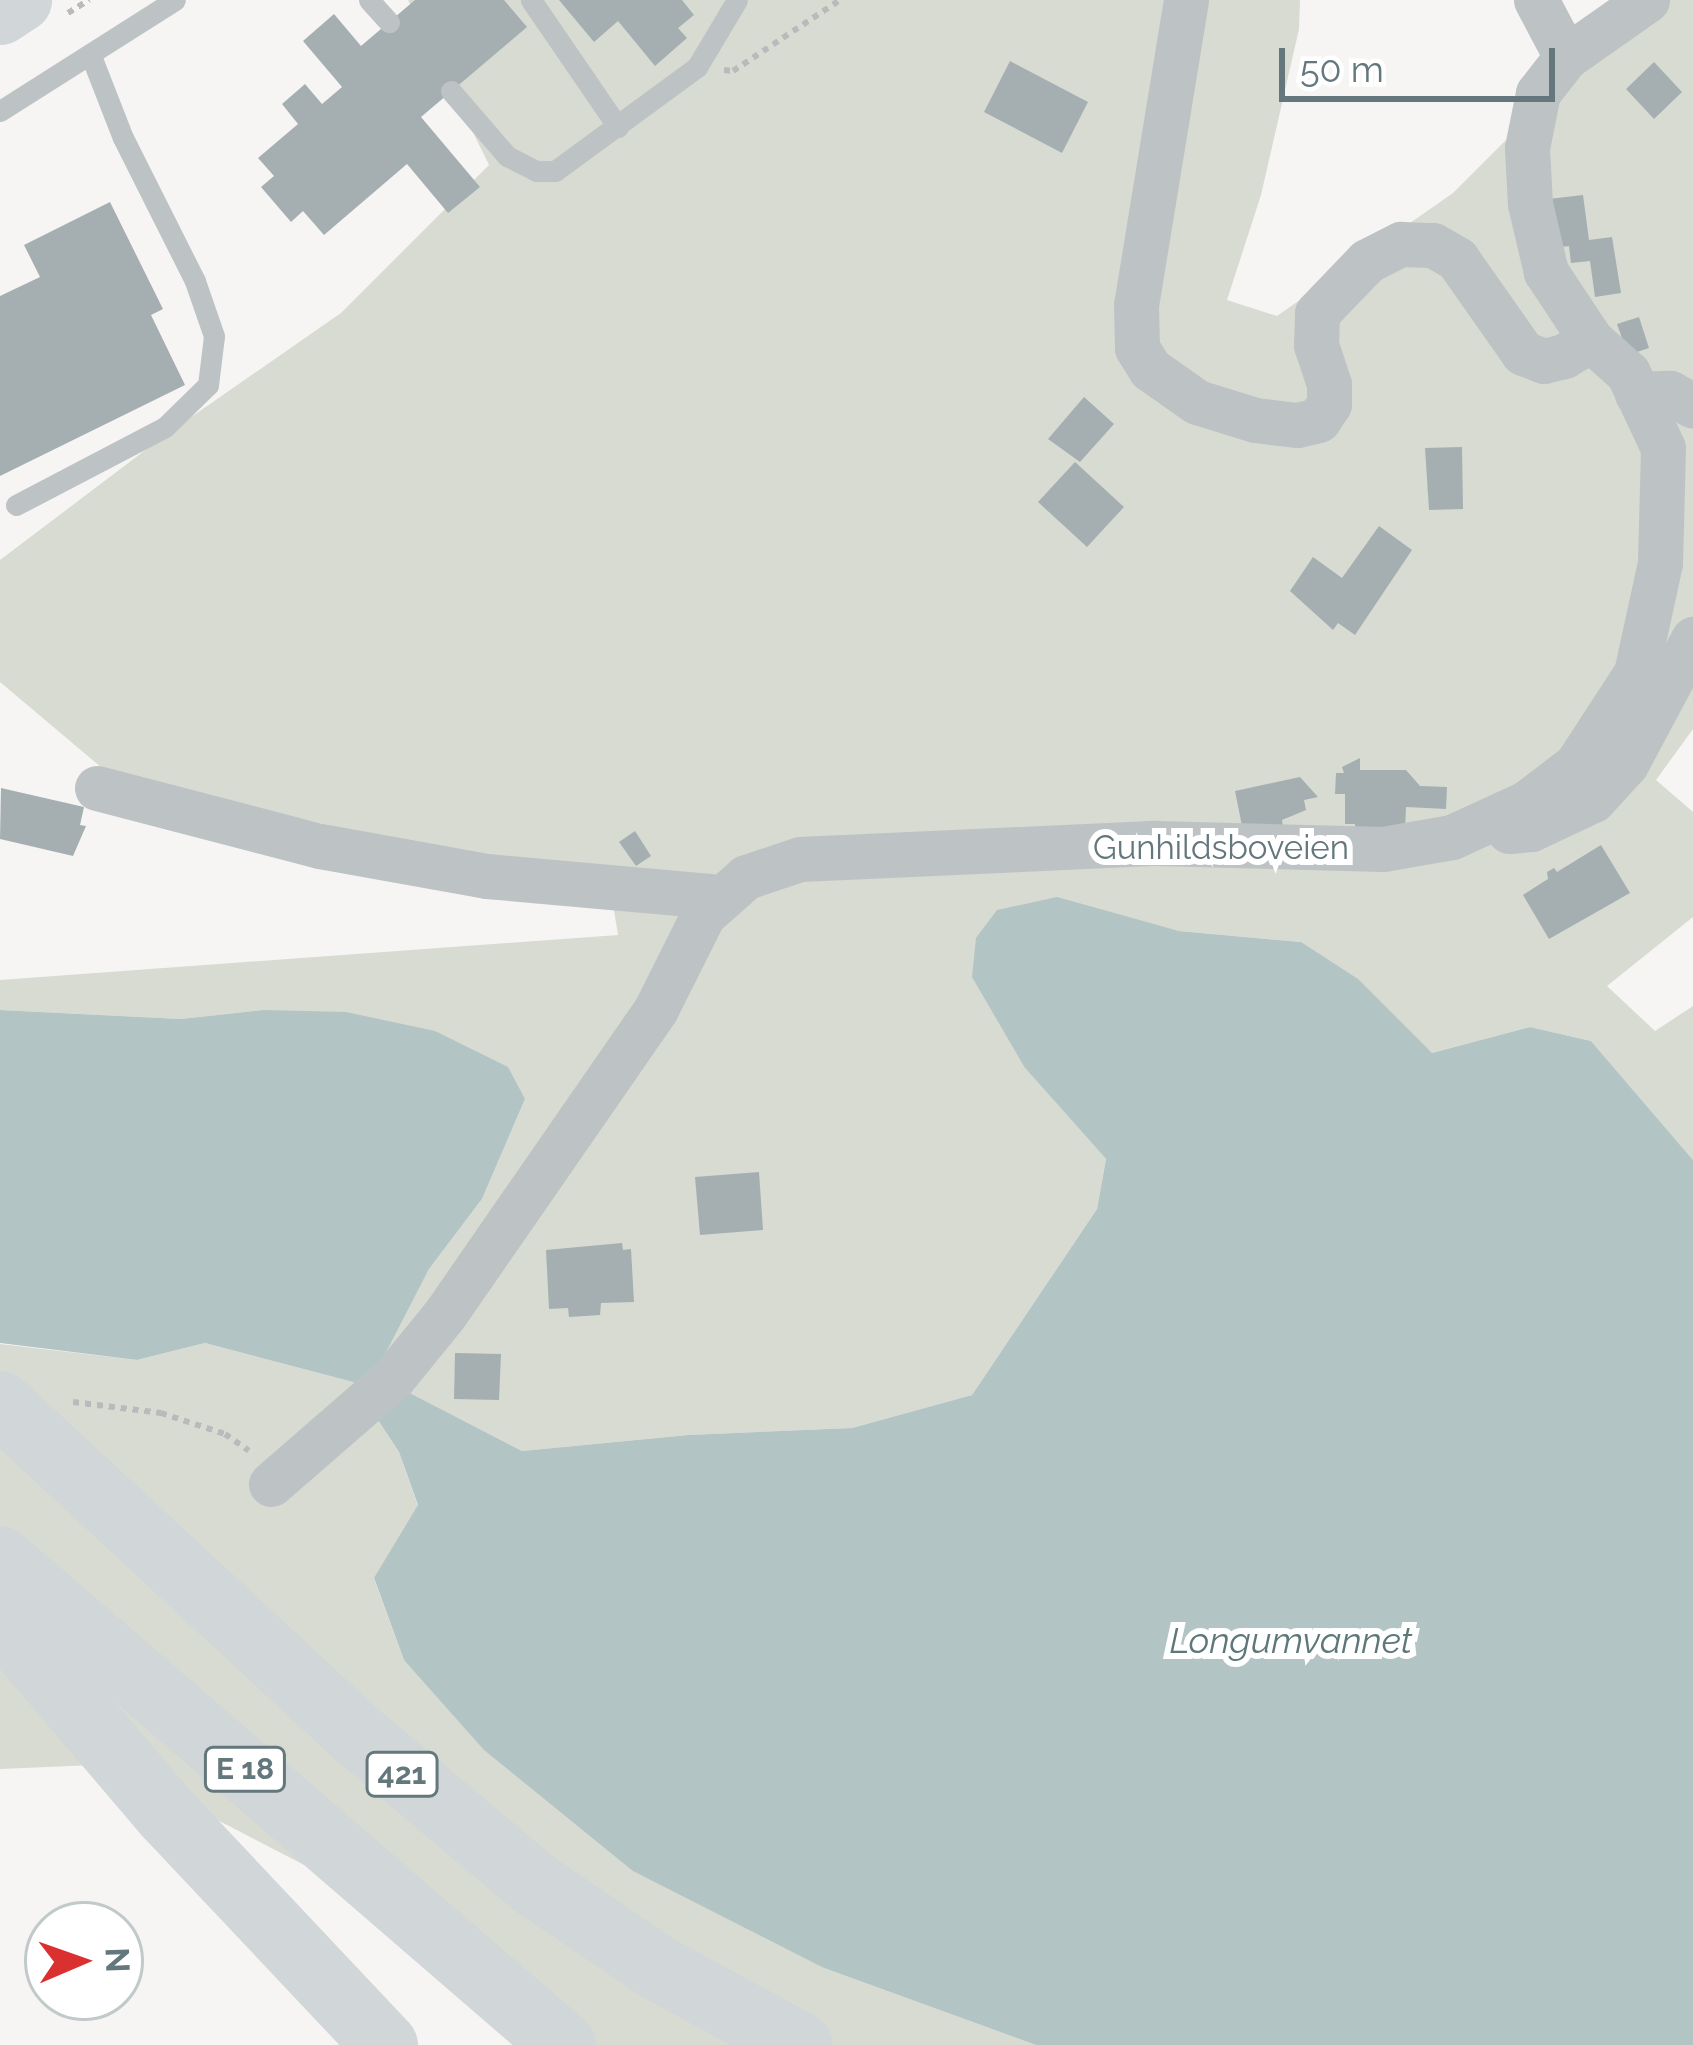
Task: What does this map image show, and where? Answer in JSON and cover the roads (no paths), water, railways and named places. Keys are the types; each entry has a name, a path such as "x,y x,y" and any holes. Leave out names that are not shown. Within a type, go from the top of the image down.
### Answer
{"main road":[{"path":"0,13 20,0"},
{"name":"421","path":"0,1404 360,1736 536,1885 658,1968 799,2045"},
{"name":"421","path":"38,1435 363,1763 525,1899 649,1983 759,2045"},
{"name":"E 18","path":"0,1559 563,2045"},
{"name":"E 18","path":"0,1618 183,1831 385,2045"}],"street":[{"path":"1186,0 1136,305 1137,348 1150,369 1197,402 1255,420 1297,425 1318,419 1329,404 1329,385 1316,345 1317,313 1367,262 1401,244 1432,245 1457,259 1523,353 1544,361 1591,340"},
{"path":"1536,0 1566,57"},
{"name":"Gunhildsboveien","path":"271,1484 393,1378 445,1314 656,1009 703,915 746,877 800,859 1156,843 1382,849 1452,837 1526,802 1576,765 1636,673 1660,562 1663,448 1628,373 1591,340 1546,272 1530,204 1527,148 1538,93 1566,57 1647,0"},
{"path":"1637,394 1670,393 1693,406"},
{"path":"1452,837 1531,829 1593,800 1627,764 1693,639"},
{"path":"97,788 320,846 487,876 723,897"}],"lane":[{"path":"0,111 175,0"},
{"path":"369,0 389,22"},
{"path":"531,0 618,128"},
{"path":"451,91 507,156 536,171 555,171 697,67 737,0"},
{"path":"16,506 165,427 208,385 214,336 195,281 123,138 91,56"}],"water":[{"name":"Longumvannet","path":"1057,897 1179,931 1301,942 1358,979 1432,1053 1530,1027 1591,1041 1693,1160 1693,2045 1036,2045 824,1968 633,1871 484,1750 404,1660 374,1578 418,1505 399,1452 353,1382 205,1343 137,1360 0,1343 0,1010 181,1019 263,1010 346,1012 435,1031 508,1067 525,1099 482,1199 429,1269 383,1358 406,1391 522,1451 688,1435 852,1428 972,1395 1097,1209 1106,1159 1025,1068 972,977 976,938 997,910"}]}
